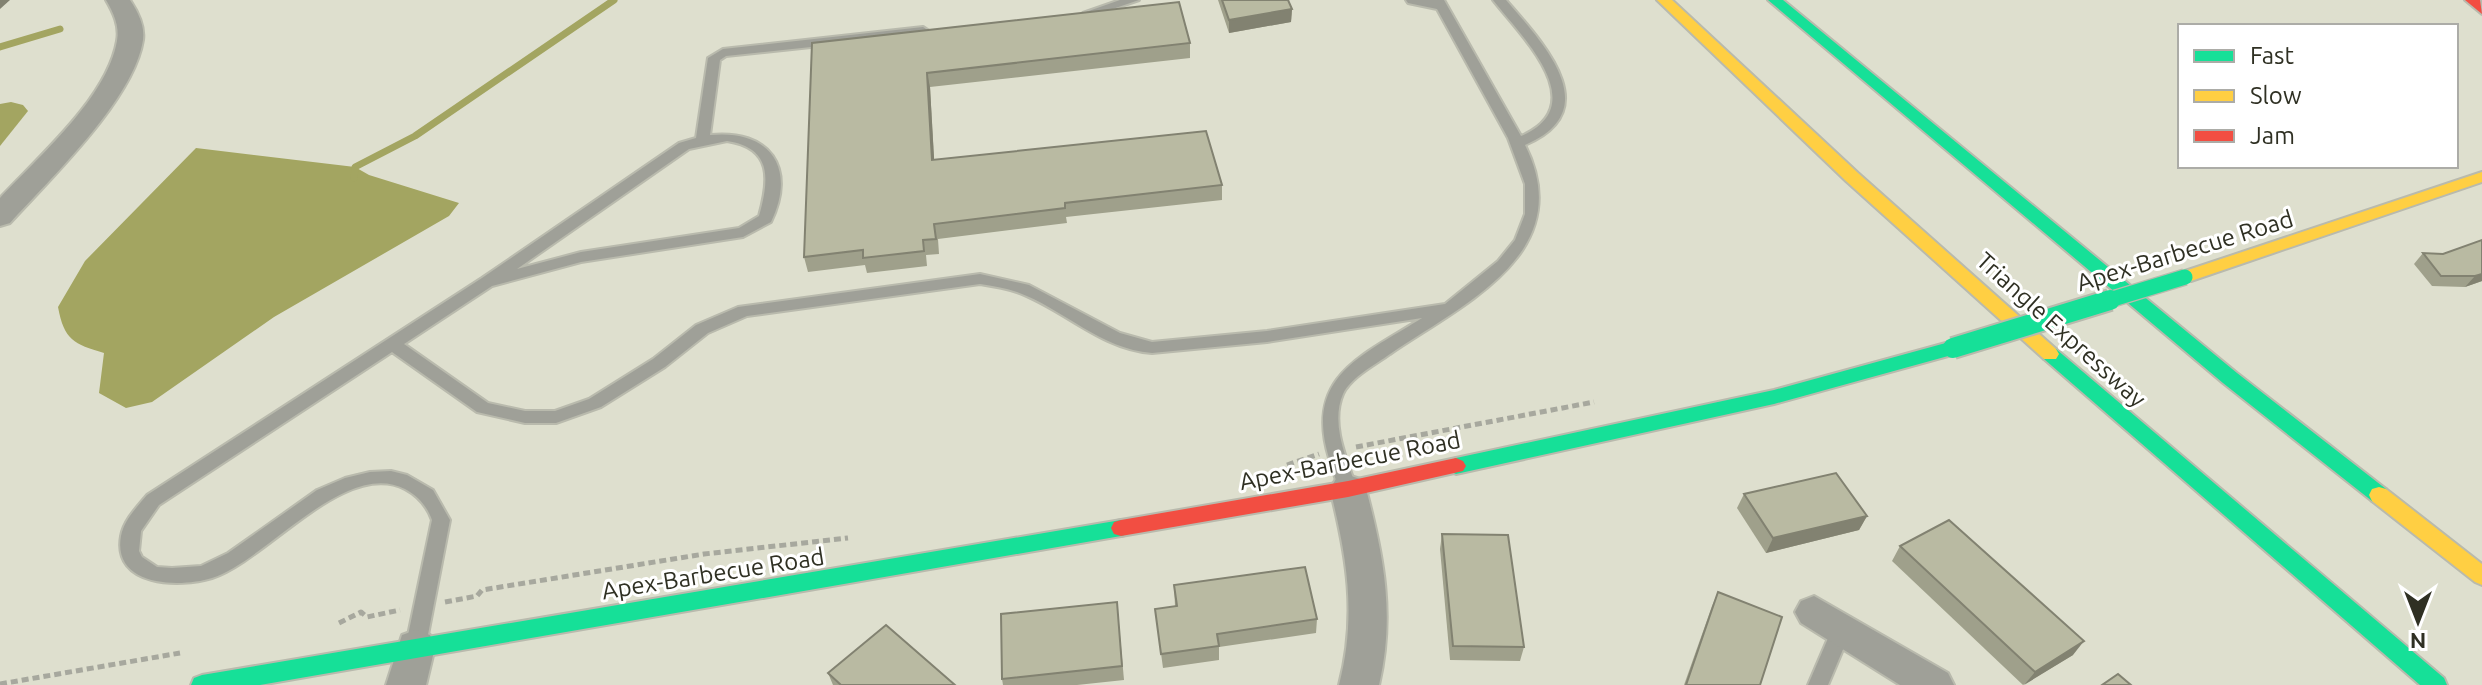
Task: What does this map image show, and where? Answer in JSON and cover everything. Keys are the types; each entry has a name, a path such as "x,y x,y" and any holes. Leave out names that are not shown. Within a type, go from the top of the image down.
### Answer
{"main road":[{"name":"Triangle Expressway","path":"1664,0 1991,300 2436,685"},
{"path":"1775,0 2145,308 2482,576"},
{"path":"2472,0 2482,10"},
{"name":"Apex-Barbecue Road","path":"202,685 1054,542 1348,489 1774,397 1953,348 2185,277 2482,177"}],"street":[{"path":"0,216 94,109 116,78 125,61 131,34 118,0"},
{"path":"1348,489 1369,570 1373,608 1370,649 1359,685"},
{"path":"1828,620 1934,685"},
{"path":"406,685 416,647"}],"lane":[{"path":"1072,15 1103,11 1133,0"},
{"path":"1348,489 1329,423 1335,393 1352,373 1490,280 1524,239 1532,215 1532,184 1517,143 1440,3 1412,0"},
{"path":"1499,0 1541,50 1557,80 1559,109 1546,129 1517,143"},
{"path":"703,139 714,58 723,53 933,30"},
{"path":"416,647 441,520 436,504 425,492 401,479 362,480 316,495 241,555 210,571 163,577 138,567 130,552 130,537 137,521 153,500 487,282 684,146 703,139 742,140 763,148 775,169 774,199 766,219 743,232 581,257 487,282"},
{"path":"392,344 483,408 525,417 556,417 595,403 659,363 702,329 744,311 980,279 1009,281 1050,299 1098,329 1137,346 1172,346 1293,335 1443,309"},
{"path":"1818,685 1828,620"}],"shaded area":[{"path":"11,102 23,105 28,111 0,146 0,104"},
{"path":"196,148 355,167 369,175 459,203 449,216 274,317 152,402 126,408 99,393 104,353 85,347 67,334 58,307 85,261"}],"building":[{"path":"1222,0 1288,0 1292,9 1229,20"},
{"path":"1179,2 1190,43 927,73 932,160 1206,131 1222,185 1065,203 1065,208 934,224 936,239 923,240 924,251 863,258 863,250 804,257 812,43"},
{"path":"2482,240 2482,274 2475,276 2441,276 2423,253 2443,254"},
{"path":"1836,473 1867,516 1773,538 1744,494"},
{"path":"1949,520 2084,641 2035,672 1900,546"},
{"path":"1442,534 1508,535 1524,647 1453,646"},
{"path":"1305,567 1317,619 1217,634 1219,646 1161,654 1155,609 1177,606 1174,585"},
{"path":"1718,592 1782,617 1760,685 1686,685"},
{"path":"1117,602 1122,666 1002,679 1001,614"},
{"path":"886,625 955,685 841,685 828,673"},
{"path":"2118,674 2131,685 2102,685"}],"waterway":[{"path":"354,178 355,167 415,136 614,0"},
{"path":"0,47 60,29"}],"traffic: fast":[{"path":"1775,0 2230,378 2379,495"},
{"path":"1953,348 2185,277"},
{"path":"1456,466 1774,397 1953,348"},
{"path":"2050,354 2436,685"},
{"path":"202,685 1121,528"}],"traffic: slow":[{"path":"1664,0 1852,177 2050,354"},
{"path":"2185,277 2482,177"},
{"path":"2379,495 2482,576"}],"traffic: jam":[{"path":"2472,0 2482,10"},
{"path":"1121,528 1348,489 1456,466"}]}
